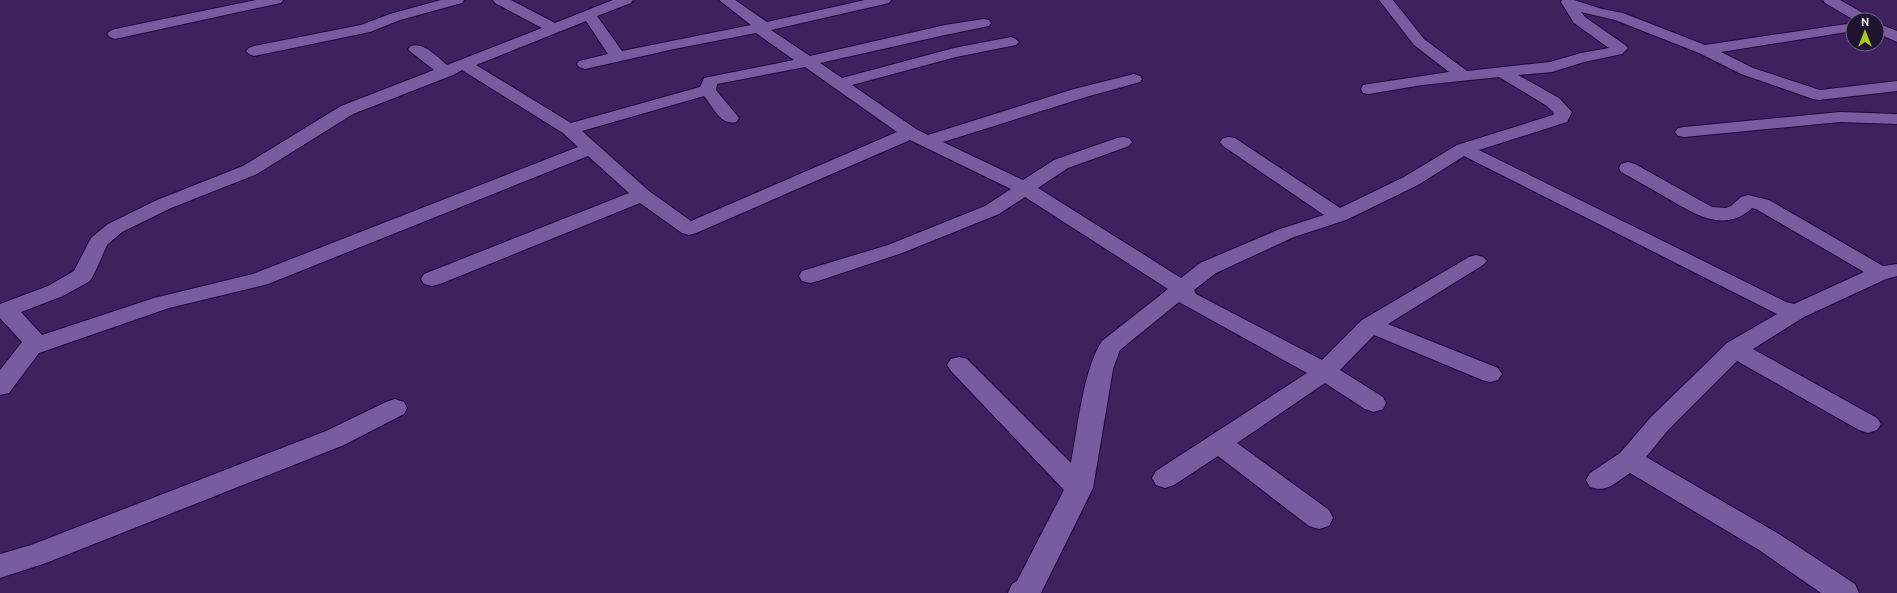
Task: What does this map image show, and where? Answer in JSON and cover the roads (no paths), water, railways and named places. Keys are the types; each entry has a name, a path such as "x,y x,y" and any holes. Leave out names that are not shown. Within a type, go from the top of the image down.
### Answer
{"street":[{"path":"201,0 204,16"},
{"path":"115,34 276,0"},
{"path":"254,51 365,29 395,17 457,0"},
{"path":"500,0 554,28"},
{"path":"3,310 20,307 73,282 82,276 96,243 110,231 152,212 164,204 250,170 347,110 465,65 626,0"},
{"path":"726,0 806,62 918,137 1024,188 1183,289 1187,298 1325,372 1374,402"},
{"path":"585,64 674,44 762,28 884,0"},
{"path":"1386,0 1419,42 1463,75"},
{"path":"1830,0 1851,12"},
{"path":"1369,89 1463,75 1503,73 1552,67 1581,58 1617,51 1620,48 1579,20 1568,2"},
{"path":"1568,2 1600,13 1618,16 1704,50 1747,72 1819,95 1897,86"},
{"path":"589,15 618,57"},
{"path":"708,90 710,81 806,62 945,30 984,23"},
{"path":"1704,50 1845,28"},
{"path":"1885,31 1897,37"},
{"path":"839,84 954,52 1011,42"},
{"path":"416,49 447,72"},
{"path":"465,65 569,128 642,195 689,229 918,137 1134,79"},
{"path":"1023,593 1028,590 1079,488 1101,369 1110,346 1208,268 1287,233 1339,216 1411,181 1463,149 1561,118 1563,112 1554,102 1503,73"},
{"path":"708,90 730,118"},
{"path":"569,128 708,90"},
{"path":"1684,132 1840,117 1897,119"},
{"path":"810,276 895,249 992,210 1061,164 1123,142"},
{"path":"1229,142 1339,216"},
{"path":"32,347 162,302 260,279 592,148"},
{"path":"1463,149 1778,306 1796,312"},
{"path":"1628,168 1708,213 1728,214 1738,210 1748,201 1762,204 1889,271"},
{"path":"432,279 642,195"},
{"path":"1165,478 1325,372 1370,325 1476,261"},
{"path":"1599,480 1629,460 1660,423 1735,349 1796,312 1889,271"},
{"path":"0,387 35,342 3,310"},
{"path":"1370,325 1490,374"},
{"path":"1735,349 1868,424"},
{"path":"960,364 1079,488"},
{"path":"0,566 36,555 335,438 395,408"},
{"path":"1218,442 1319,518"},
{"path":"1629,460 1769,542 1844,593"}]}
